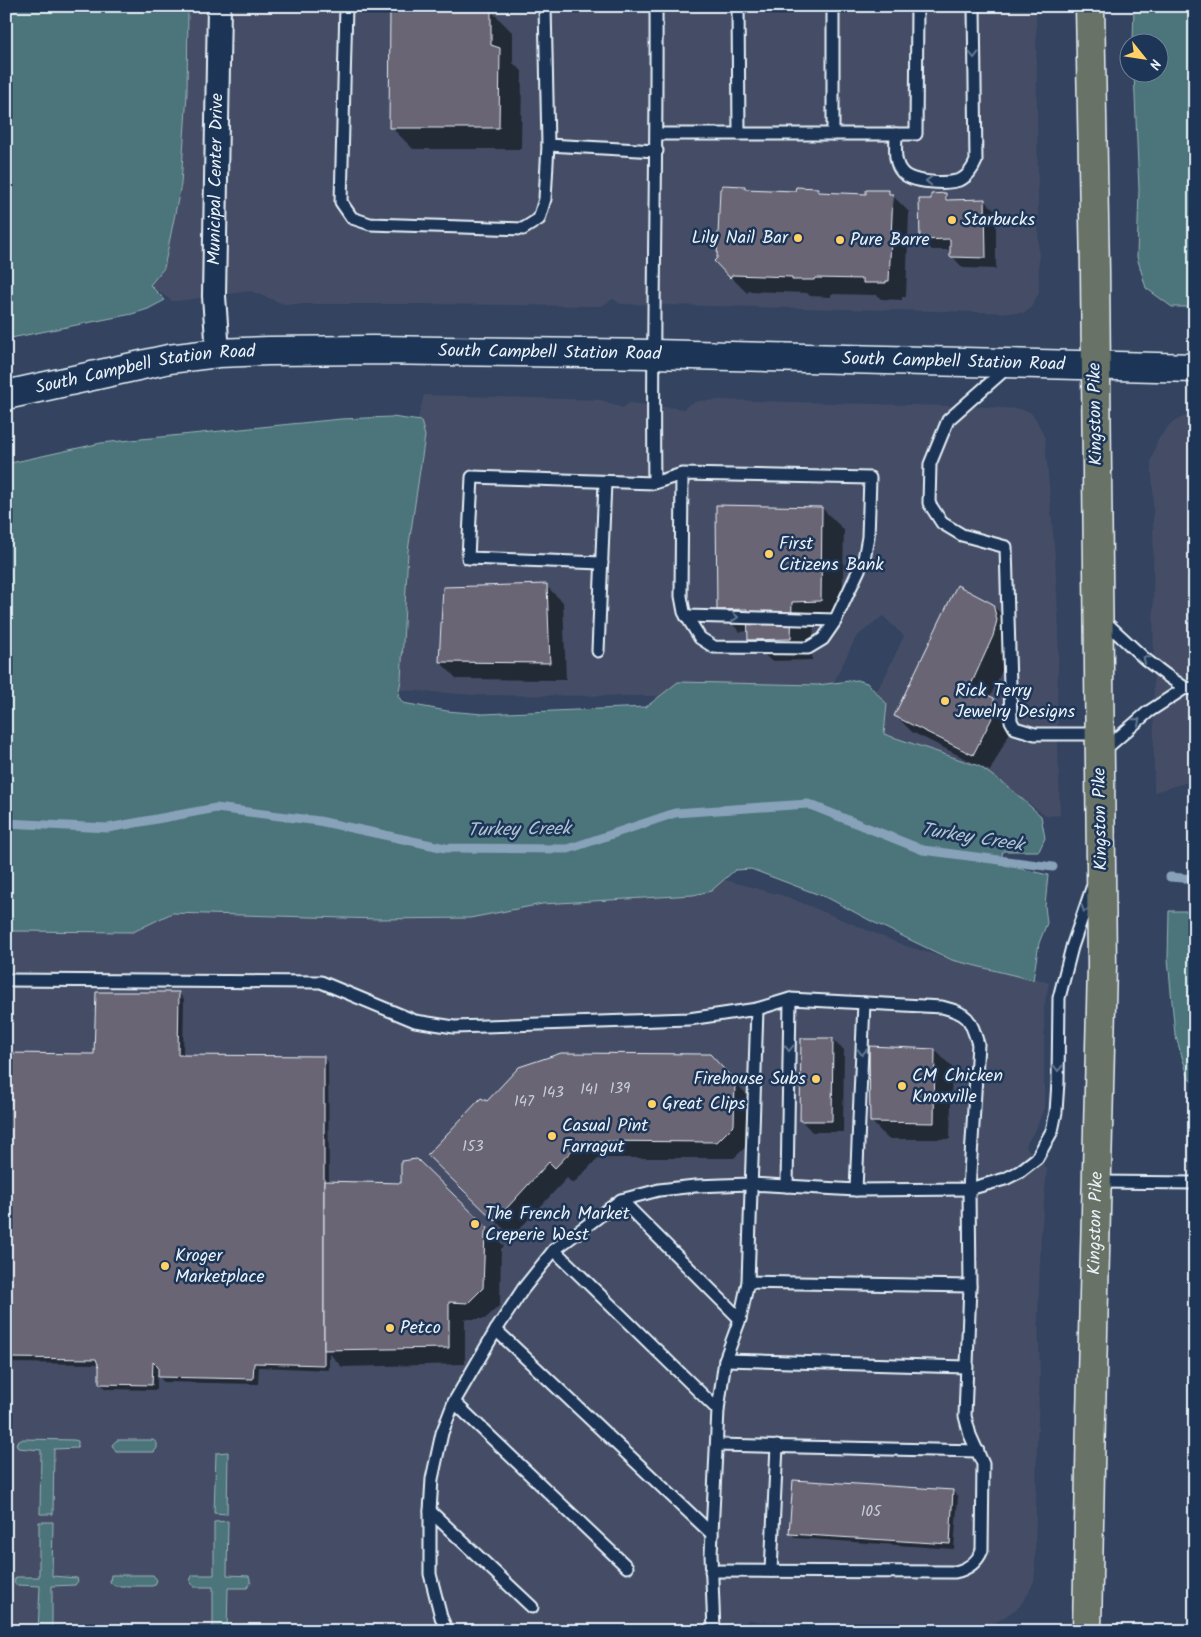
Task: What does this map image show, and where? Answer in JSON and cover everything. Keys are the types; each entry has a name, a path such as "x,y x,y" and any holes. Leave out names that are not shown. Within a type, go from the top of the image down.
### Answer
{"main road":[{"name":"Kingston Pike","path":"1087,1631 1090,1426 1098,1182 1102,966 1095,271 1090,6"},
{"name":"South Campbell Station Road","path":"6,394 169,359 218,353 373,350 653,354 1195,368"}],"street":[{"name":"Municipal Center Drive","path":"218,353 214,296 219,6"}],"lane":[{"path":"346,6 341,202 352,218 370,224 523,229 539,219 545,199 548,145 545,6"},
{"path":"654,483 653,354 657,151 656,6"},
{"path":"738,6 739,134"},
{"path":"832,6 833,134"},
{"path":"657,134 916,134 917,6"},
{"path":"896,134 896,159 901,171 908,177 924,182 948,182 961,180 970,173 976,161 974,6"},
{"path":"548,145 657,151"},
{"path":"1012,364 948,420 930,464 929,503 942,523 962,535 1006,547 1011,721 1015,728 1035,734 1100,744 1148,712 1190,689 1145,659 1099,616"},
{"path":"602,563 468,558 472,477 654,483 682,474 870,478 868,536 864,559 836,620 823,639 808,648 714,647 700,638 686,616 681,596 682,474"},
{"path":"598,651 605,482"},
{"path":"686,616 836,620"},
{"path":"447,1631 441,1617 430,1574 432,1479 442,1433 454,1402 496,1330 522,1289 554,1250 621,1200 659,1190 694,1186 750,1184 856,1190 969,1189 1005,1179 1019,1172 1037,1158 1052,1131 1056,1112 1059,998 1072,947 1101,863"},
{"path":"6,980 321,982 415,1021 454,1027 689,1019 757,1009 790,1000 942,1007 957,1011 971,1022 978,1044 969,1189 970,1286 965,1416 970,1435 983,1464 982,1550 980,1557 966,1570 955,1572 711,1571"},
{"path":"787,1186 790,1000"},
{"path":"856,1190 864,1003"},
{"path":"714,1631 711,1571 718,1410 724,1360 740,1319 748,1282 757,1009"},
{"path":"1098,1182 1195,1183"},
{"path":"621,1200 740,1319"},
{"path":"554,1250 718,1410"},
{"path":"748,1282 970,1286"},
{"path":"496,1330 712,1534"},
{"path":"724,1360 966,1367"},
{"path":"454,1402 627,1567"},
{"path":"717,1445 978,1452"},
{"path":"770,1571 777,1446"},
{"path":"430,1511 532,1607"}],"shaded area":[{"path":"188,6 1036,6 1039,293 1030,309 1024,313 621,304 613,299 602,306 284,304 250,291 172,301 150,285 164,268 181,184 187,93"},
{"path":"424,395 601,400 623,408 629,403 684,409 689,404 699,401 721,400 990,407 1019,409 1030,412 1036,419 1045,438 1055,558 1059,631 1057,704 1060,815 1047,816 1027,802 981,800 903,755 864,713 885,676 904,636 883,616 856,637 836,678 827,704 734,694 659,696 473,695 390,689 387,535 423,461 416,426"},
{"path":"1195,413 1195,780 1154,792 1153,489 1151,461 1157,441 1171,423"},
{"path":"722,879 788,897 903,945 952,960 1019,972 1049,983 1044,1007 1044,1108 1036,1129 1025,1146 1047,1169 1041,1234 1038,1317 1040,1372 1035,1571 1034,1581 1019,1607 990,1625 762,1622 749,1619 736,1631 684,1631 680,1624 666,1631 6,1631 6,921 149,909"}],"green space":[{"path":"6,6 188,6 187,93 181,184 164,268 150,285 165,300 148,309 132,314 6,339"},
{"path":"1134,6 1195,6 1195,307 1172,307 1146,288 1137,257 1139,189 1134,82 1168,82 1168,32 1133,32"},
{"path":"392,417 421,421 425,436 408,551 401,680 398,696 403,703 447,711 483,714 646,707 678,682 818,685 857,680 867,683 887,704 884,734 979,766 1011,789 1041,816 1045,838 1039,851 1003,851 1000,864 1048,875 1045,906 1047,923 1039,943 1033,980 952,960 830,899 751,869 735,870 711,891 693,895 542,904 470,918 379,919 172,913 133,932 13,931 6,929 6,464 101,443 341,419"},
{"path":"1169,911 1195,911 1195,1084 1189,1079 1175,1034 1168,959"},
{"path":"23,1439 78,1441 77,1448 54,1449 53,1514 40,1514 41,1450 18,1448 16,1443"},
{"path":"117,1440 153,1440 157,1443 157,1448 154,1452 116,1452 112,1445"},
{"path":"228,1452 227,1514 214,1513 216,1453"},
{"path":"228,1521 227,1575 249,1576 251,1583 247,1588 228,1588 227,1631 213,1631 213,1587 194,1587 190,1581 194,1575 214,1575 214,1522"},
{"path":"39,1522 53,1522 52,1576 77,1578 78,1581 75,1585 52,1586 52,1631 38,1631 40,1586 18,1585 14,1581 16,1577 39,1577"},
{"path":"111,1575 153,1575 157,1580 155,1585 152,1586 115,1586 110,1582"}],"building":[{"path":"491,9 491,45 500,48 499,128 389,128 390,10"},
{"path":"722,185 745,186 745,189 795,191 796,187 818,188 818,192 866,194 866,190 889,190 889,194 893,194 889,281 886,281 886,283 863,283 863,279 815,278 814,280 792,280 792,277 732,275 730,278 714,261 717,258 720,189 722,189"},
{"name":"Starbucks","path":"946,193 946,200 985,199 986,258 950,257 950,239 920,240 919,199 931,199 931,194"},
{"path":"1193,494 1195,494 1195,654 1190,654 1190,600 1194,601"},
{"name":"First Citizens Bank","path":"716,505 822,507 821,601 792,602 791,639 748,640 747,609 717,610"},
{"path":"547,584 550,663 439,662 443,587"},
{"path":"957,585 993,604 997,620 993,636 970,687 994,698 994,714 973,755 894,716"},
{"name":"Kroger Marketplace","path":"96,992 179,992 178,1055 324,1056 324,1365 254,1363 253,1379 158,1377 158,1367 153,1362 152,1385 99,1384 99,1367 96,1359 6,1358 6,1053 94,1054"},
{"name":"Firehouse Subs","path":"801,1038 833,1038 832,1121 800,1121"},
{"name":"CM Chicken Knoxville","path":"869,1046 935,1049 934,1123 870,1122"},
{"path":"561,1053 710,1054 735,1081 734,1125 717,1142 581,1141 555,1168 549,1162 495,1221 427,1155 481,1098 487,1101 519,1067"},
{"path":"417,1159 488,1228 485,1232 483,1288 468,1303 449,1302 449,1348 324,1350 324,1181 401,1183 401,1161"},
{"path":"793,1480 953,1490 950,1544 789,1534"}],"waterway":[{"name":"Turkey Creek","path":"6,823 108,828 216,808 319,821 445,848 568,849 675,813 808,804 923,850 1053,867"},
{"name":"Turkey Creek","path":"1170,877 1195,879"}],"place":[{"name":"Starbucks","path":"952,220"},
{"name":"Lily Nail Bar","path":"798,238"},
{"name":"Pure Barre","path":"840,240"},
{"name":"First Citizens Bank","path":"769,554"},
{"name":"Rick Terry Jewelry Designs","path":"945,701"},
{"name":"Firehouse Subs","path":"816,1079"},
{"name":"CM Chicken Knoxville","path":"902,1086"},
{"name":"Great Clips","path":"652,1104"},
{"name":"Casual Pint Farragut","path":"552,1136"},
{"name":"The French Market Creperie West","path":"475,1224"},
{"name":"Kroger Marketplace","path":"165,1266"},
{"name":"Petco","path":"390,1328"}]}
